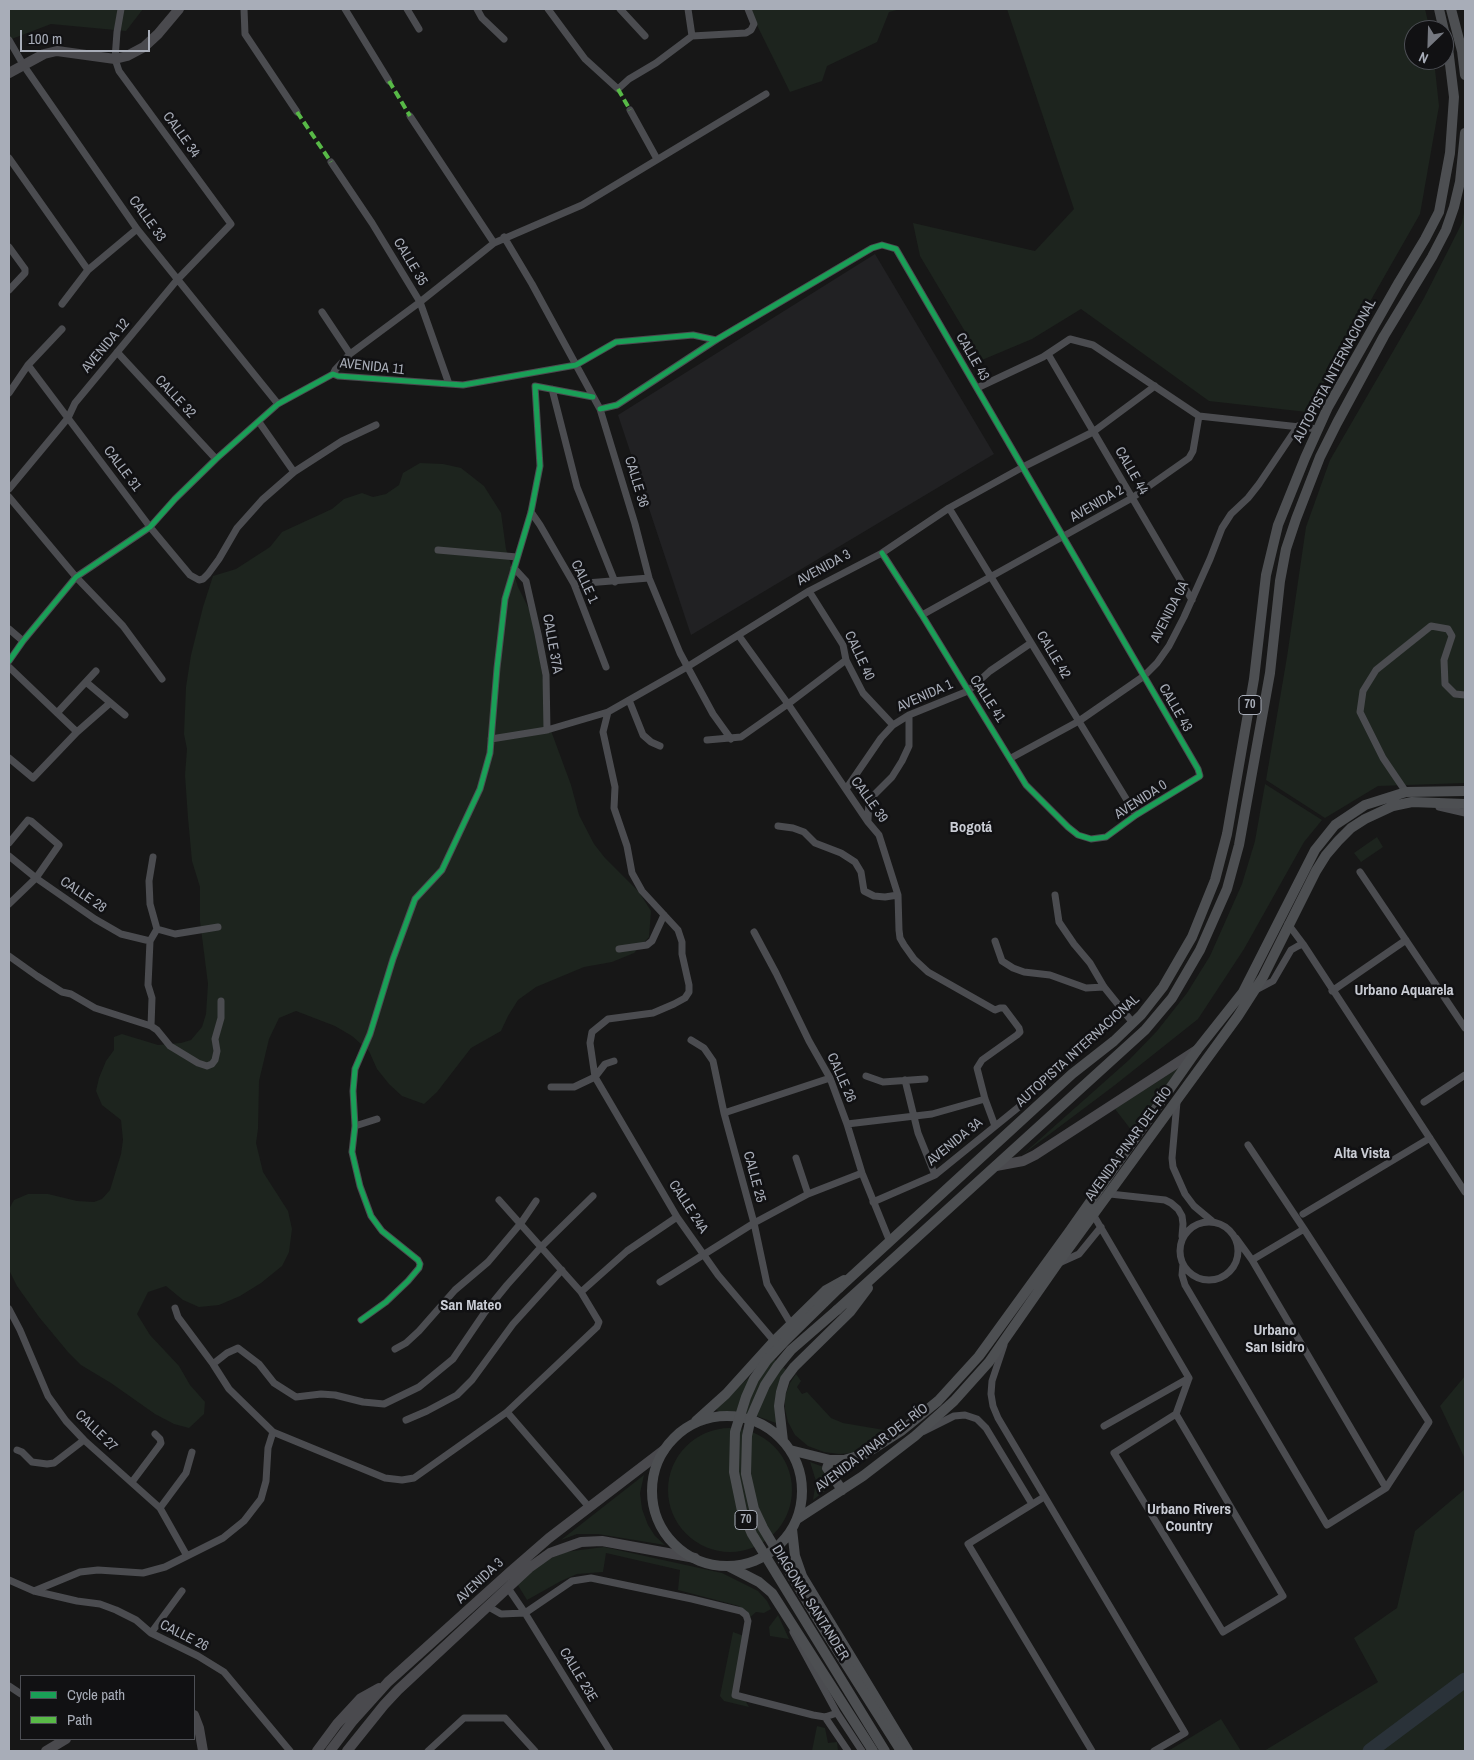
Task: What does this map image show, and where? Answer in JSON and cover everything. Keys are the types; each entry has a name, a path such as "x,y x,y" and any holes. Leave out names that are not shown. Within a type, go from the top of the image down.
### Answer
{"main road":[{"path":"9,73 44,54 57,51 115,59 128,56 158,34 179,9"},
{"name":"AUTOPISTA INTERNACIONAL","path":"839,1288 1072,1074 1114,1041 1133,1023 1159,993 1183,954 1207,902 1219,868 1227,834 1254,679 1269,559 1285,506 1318,429 1371,329 1426,239 1438,212 1450,153 1454,97 1448,48 1438,9"},
{"path":"1451,9 1462,50 1465,75"},
{"name":"AUTOPISTA INTERNACIONAL","path":"837,1310 1146,1030 1180,986 1212,926 1227,889 1239,845 1270,673 1280,580 1291,533 1314,473 1337,423 1384,336 1432,257 1446,230 1460,182 1465,133"},
{"name":"AVENIDA PINAR DEL RÍO","path":"790,1450 830,1460 844,1460 865,1454 901,1432 938,1401 959,1379 996,1333 1197,1050 1243,992 1315,850 1335,826 1365,805 1406,792 1465,791"},
{"name":"AVENIDA PINAR DEL RÍO","path":"795,1524 915,1436 949,1406 972,1382 1007,1337 1238,1016 1255,990 1316,871 1338,841 1351,828 1364,819 1393,806 1412,802 1465,804"},
{"path":"996,1166 1023,1162 1197,1050"},
{"name":"AUTOPISTA INTERNACIONAL","path":"783,1441 779,1406 781,1392 786,1379 794,1367 850,1312 881,1270"},
{"path":"690,1427 714,1418 736,1417 765,1427 783,1441 790,1450 799,1470 802,1484 801,1505 795,1524 783,1542 765,1556 743,1564 727,1566 712,1564 694,1558 673,1542 662,1528 655,1511 653,1484 657,1466 664,1450 675,1438 726,1394 774,1341 826,1290 854,1275"},
{"name":"DIAGONAL SANTANDER","path":"839,1288 767,1360 754,1380 746,1397 738,1424 733,1453 734,1472 742,1511 752,1534 885,1751"},
{"name":"DIAGONAL SANTANDER","path":"837,1310 791,1350 777,1366 765,1385 752,1417 747,1436 746,1474 754,1508 763,1528 900,1751"},
{"name":"AVENIDA 3","path":"330,1751 388,1682 548,1538 664,1450"},
{"path":"830,1460 827,1468 842,1490"},
{"path":"795,1524 795,1556 802,1576 908,1751"},
{"name":"AVENIDA 3","path":"347,1751 394,1695 487,1606 543,1558 556,1550 581,1542 609,1542 694,1558"},
{"path":"727,1566 765,1586 772,1593 873,1751"},
{"path":"317,1751 337,1724 361,1698 388,1682"},
{"path":"195,1718 203,1751"},
{"path":"46,1751 64,1740"}],"street":[{"path":"115,59 121,9"},
{"path":"244,9 245,34 297,112"},
{"path":"345,9 389,81"},
{"path":"407,9 419,29"},
{"path":"477,9 482,18 504,40"},
{"path":"548,9 585,59 618,89 629,79 656,63 692,36 746,33 751,30 754,24 748,9"},
{"path":"620,9 645,36"},
{"path":"688,9 692,36"},
{"name":"CALLE 33","path":"9,40 24,66 137,229 278,404"},
{"name":"CALLE 34","path":"115,59 119,71 230,224"},
{"path":"333,374 334,370 350,354 420,302 494,243 504,237 582,205 766,94"},
{"path":"630,110 657,159"},
{"path":"410,116 494,243"},
{"path":"9,158 88,270"},
{"name":"CALLE 35","path":"331,162 372,223 420,302 449,384"},
{"name":"AVENIDA 12","path":"9,489 68,418 75,403 116,352 177,280 230,224"},
{"path":"62,304 88,270 137,229"},
{"name":"CALLE 36","path":"504,237 532,284 600,409 635,524 649,578 687,667 713,714 731,739"},
{"name":"CALLE 43","path":"600,409 617,405 716,340 872,248 882,245 896,249 1200,773"},
{"path":"9,247 25,269 25,273 9,290"},
{"path":"322,312 350,354"},
{"path":"9,393 28,365 62,329"},
{"name":"AVENIDA 11","path":"9,661 76,577 150,527 175,499 216,459 278,404 333,374 338,376 463,385 576,365 616,342 693,334 716,340"},
{"path":"977,388 1048,354 1070,339 1081,340 1093,345 1200,416 1318,429"},
{"name":"CALLE 32","path":"116,352 216,459"},
{"name":"CALLE 44","path":"1048,354 1192,600"},
{"name":"CALLE 31","path":"28,365 150,527 196,580 203,579 219,560 237,528 262,500 294,472"},
{"path":"361,1320 386,1302 408,1281 420,1264 418,1260 382,1230 371,1216 360,1186 352,1152 355,1126 352,1091 355,1070 370,1034 393,959 415,899 442,870 480,789 490,752 505,599 531,512 540,466 535,386 532,373"},
{"path":"535,386 593,396"},
{"name":"AVENIDA 3","path":"491,739 547,730 608,712 739,636 809,591 882,553 949,508 1023,467 1094,432 1154,386"},
{"path":"552,389 578,487 615,582"},
{"name":"AVENIDA 2","path":"922,615 992,578 1132,498 1189,458 1193,451 1200,416"},
{"path":"259,422 294,472 342,441 376,425"},
{"name":"AVENIDA 0A","path":"1011,758 1078,721 1144,676 1157,663 1169,646 1192,600 1222,528 1230,514 1248,498 1259,484 1298,426"},
{"path":"9,497 76,577 123,626 162,679"},
{"name":"CALLE 42","path":"949,508 1136,815"},
{"name":"CALLE 1","path":"531,512 574,584 606,667"},
{"path":"438,550 517,557"},
{"name":"CALLE 41","path":"882,553 1026,784 1078,835 1091,839"},
{"name":"CALLE 37A","path":"514,568 526,581 538,634 546,675 547,730"},
{"path":"574,584 649,578"},
{"name":"CALLE 40","path":"809,591 843,645 846,660 862,693 893,725"},
{"path":"1406,792 1383,758 1360,712 1363,691 1376,670 1431,626 1448,629 1452,636 1444,660 1445,684 1455,694 1465,695"},
{"path":"9,629 23,642"},
{"name":"CALLE 39","path":"739,636 879,836 898,894 900,938 914,959 928,972 976,1000 995,1010 1004,1008 1019,1028 1020,1032 982,1060 977,1068 985,1099"},
{"name":"AVENIDA 1","path":"846,789 881,738 893,725 909,715 968,691 990,671 1031,643"},
{"path":"707,740 741,737 846,660"},
{"path":"9,667 77,732"},
{"path":"57,713 96,671"},
{"path":"86,682 125,715"},
{"path":"629,700 643,736 660,746"},
{"path":"9,758 34,778 77,732 110,703"},
{"path":"595,1077 590,1043 592,1032 608,1019 653,1013 685,998 689,992 682,954 682,942 678,930 642,891 632,873 627,846 614,808 616,787 603,732 608,712"},
{"path":"868,822 869,800 892,777 909,746 909,715"},
{"name":"AVENIDA 0","path":"1091,839 1106,837 1136,815 1200,776 1200,773"},
{"path":"1412,802 1465,813"},
{"path":"9,843 28,820 60,845 36,878 9,904"},
{"path":"778,826 804,832 816,843 841,853 855,862 861,872 864,891 874,896 884,897 898,894"},
{"name":"CALLE 28","path":"9,856 36,878 95,919 121,934 150,941"},
{"path":"151,1026 152,998 148,985 150,941 157,928 150,904 148,881 152,857"},
{"path":"1360,872 1465,1028"},
{"path":"1055,895 1059,922 1090,963 1104,987 1133,1023"},
{"path":"619,949 647,945 652,940 664,914"},
{"path":"1288,924 1465,1192"},
{"path":"157,928 175,934 218,927"},
{"name":"CALLE 26","path":"754,932 781,981 809,1041 830,1078 848,1124 862,1174 890,1242"},
{"path":"1332,990 1406,940"},
{"path":"995,941 1002,961 1013,968 1024,972 1050,975 1086,988 1104,987"},
{"path":"1255,990 1273,981 1291,950 1303,944"},
{"path":"9,956 62,992 71,994 95,1008 151,1026 157,1030 170,1046 198,1063 210,1065 215,1060 217,1051 215,1039 221,1018 221,1001"},
{"name":"CALLE 25","path":"692,1040 704,1048 713,1061 724,1113 754,1223 768,1284 791,1324"},
{"path":"551,1087 574,1086 595,1077 605,1064 614,1061"},
{"path":"1424,1102 1465,1075"},
{"path":"866,1076 883,1082 925,1079"},
{"name":"CALLE 24A","path":"595,1077 677,1217 718,1275 774,1341"},
{"path":"724,1113 830,1078"},
{"path":"905,1080 918,1133 935,1175"},
{"path":"848,1124 932,1114 985,1099 995,1126"},
{"path":"1177,1101 1172,1158 1173,1167 1185,1194 1194,1206 1212,1222"},
{"name":"AVENIDA 3A","path":"873,1202 935,1175 1020,1106"},
{"path":"355,1126 377,1119"},
{"path":"1303,1214 1430,1138"},
{"path":"1183,1264 1182,1275 1185,1286 1327,1525 1386,1488 1429,1422 1248,1145"},
{"path":"796,1158 808,1194"},
{"path":"660,1282 754,1223 808,1194 862,1174"},
{"path":"1110,1194 1165,1200 1172,1203 1182,1216 1180,1256 1183,1264 1188,1272 1204,1280 1213,1280 1230,1272 1238,1256 1236,1238"},
{"path":"213,1364 238,1348 259,1364 274,1383 296,1397 321,1394 335,1395 364,1402 384,1404 419,1387 452,1359 485,1312 541,1246 593,1196"},
{"path":"175,1308 178,1318 213,1364 229,1389 273,1432 385,1478 402,1480 414,1478 507,1412 597,1328 599,1322 581,1292 499,1200"},
{"path":"395,1349 406,1343 419,1331 455,1290 488,1262 521,1223 536,1200"},
{"path":"1094,1216 1189,1378"},
{"path":"581,1292 627,1251 677,1217"},
{"path":"1182,1239 1194,1225 1203,1222 1212,1222 1224,1226 1231,1231 1252,1260 1386,1488"},
{"path":"1058,1264 1079,1254 1101,1227"},
{"path":"1252,1260 1304,1229"},
{"path":"406,1420 457,1395 472,1380 513,1324 562,1270"},
{"name":"CALLE 27","path":"9,1309 48,1396 66,1421 84,1440 160,1508 186,1556"},
{"path":"1007,1337 992,1381 991,1394 993,1406 1033,1479 1185,1734 1154,1751"},
{"path":"1176,1414 1283,1596 1223,1632 1114,1453 1176,1414 1189,1378"},
{"path":"1104,1426 1189,1378"},
{"path":"507,1412 589,1507"},
{"path":"915,1436 954,1416 965,1415 977,1419 986,1428 1032,1504"},
{"path":"34,1591 80,1572 98,1570 143,1573 165,1567 224,1538 244,1521 261,1499 266,1481 268,1448 273,1432"},
{"path":"132,1482 159,1446 161,1442 156,1434"},
{"path":"16,1450 22,1452 32,1462 54,1463 84,1440"},
{"path":"160,1508 186,1473 192,1452"},
{"path":"1022,1485 1033,1479"},
{"path":"1044,1497 968,1544 1092,1751"},
{"path":"487,1606 501,1614 526,1612 572,1581 591,1578 741,1611 746,1615 748,1621 735,1695 825,1717 837,1713"},
{"name":"CALLE 26","path":"9,1580 34,1591 108,1607 136,1620 151,1633 198,1656 224,1672 290,1751"},
{"name":"CALLE 23E","path":"508,1588 526,1612 610,1751"},
{"path":"151,1633 182,1591"},
{"path":"787,1615 794,1635 837,1713 862,1751"},
{"path":"9,1686 20,1693"},
{"path":"825,1717 848,1751"},
{"path":"428,1751 464,1718 505,1718 535,1751"}],"shaded area":[{"path":"9,9 143,9 126,31 51,24 9,40"},
{"path":"749,9 901,9 889,12 877,42 827,66 822,81 790,92"},
{"path":"1007,9 1425,9 1428,20 1404,20 1404,70 1435,70 1439,106 1420,214 1307,412 1209,401 1081,309 1032,339 982,360 920,256 913,223 1035,251 1074,209"},
{"path":"1465,207 1465,783 1378,786 1325,818 1266,780 1287,657 1306,527 1330,460 1424,298 1462,223"},
{"path":"875,254 994,454 691,635 618,415"},
{"path":"420,463 443,464 461,468 484,486 501,513 506,549 518,587 531,613 536,632 550,728 571,785 579,815 594,844 605,858 639,892 651,911 649,937 634,953 612,962 584,967 536,987 518,1000 501,1031 471,1048 437,1092 424,1104 402,1096 389,1084 377,1069 369,1051 352,1036 335,1026 296,1011 279,1018 269,1039 259,1081 256,1143 263,1172 288,1211 292,1229 289,1252 282,1266 261,1283 240,1296 219,1305 199,1307 183,1300 166,1286 148,1292 137,1314 150,1335 179,1366 190,1385 205,1402 204,1414 189,1428 174,1424 155,1414 111,1383 81,1365 39,1317 17,1286 9,1270 9,1209 14,1200 28,1194 48,1194 77,1201 94,1202 102,1199 110,1190 121,1154 123,1140 121,1120 102,1105 96,1091 106,1061 114,1050 114,1037 122,1034 158,1045 181,1043 191,1040 202,1027 206,1014 208,984 200,921 200,887 192,861 185,775 187,749 184,734 186,687 191,655 213,576 236,569 270,547 282,532 332,509 344,499 362,493 373,497 386,494 399,485 403,473"},
{"path":"1265,784 1322,820 1304,842 1244,949 1198,1019 1022,1155 1129,1060 1157,1031 1187,993 1210,956 1242,884 1255,841"},
{"path":"1377,837 1383,847 1361,862 1354,853"},
{"path":"1180,1067 1132,1131 1115,1109"},
{"path":"771,1356 786,1370 776,1423 754,1415 731,1411 720,1413 716,1409"},
{"path":"796,1374 801,1381 797,1387 802,1394 807,1392 831,1418 843,1423 890,1431 891,1434 868,1448 854,1453 824,1452 808,1446 795,1435 788,1422 785,1409 785,1396"},
{"path":"1465,1376 1465,1459 1440,1406"},
{"path":"730,1428 754,1433 774,1446 787,1466 792,1490 787,1514 774,1534 754,1547 730,1552 706,1547 686,1534 673,1514 668,1490 673,1466 686,1446 706,1433"},
{"path":"868,1457 813,1500 816,1481 810,1462 826,1468 844,1468 856,1465"},
{"path":"644,1475 640,1493 642,1509 648,1525 655,1536 665,1545 598,1534 577,1534 561,1540"},
{"path":"1465,1489 1465,1751 1264,1751 1378,1682 1354,1638 1397,1608 1415,1531"},
{"path":"604,1547 722,1573 758,1591 771,1609 764,1613 756,1612 747,1620 739,1606 678,1590 680,1570 606,1553 603,1572 577,1574 527,1600 516,1582 536,1565 565,1552"},
{"path":"778,1615 789,1639 770,1636 769,1627"},
{"path":"733,1632 744,1636 734,1690 740,1692 749,1707 724,1701 720,1696"},
{"path":"1221,1719 1241,1751 1168,1751"},
{"path":"817,1726 825,1728 828,1743 837,1742 838,1751 812,1751"}],"waterway":[{"path":"1370,1751 1465,1680"}],"marked path":[{"path":"389,81 410,116"},
{"path":"618,89 630,110"},
{"path":"297,112 331,162"}],"cycle path":[{"path":"600,409 617,405 716,340 872,248 882,245 896,249 1198,769 1200,776 1136,815 1106,837 1091,839 1078,835 1026,785 882,553"},
{"path":"9,661 23,641 76,577 150,527 175,499 216,459 278,404 333,374 338,376 463,385 576,365 616,342 693,335 716,340"},
{"path":"361,1320 386,1302 408,1281 420,1264 418,1260 382,1231 371,1216 360,1186 352,1152 355,1126 353,1091 355,1069 370,1034 393,959 415,899 442,870 480,789 490,753 505,599 531,512 540,466 535,386 593,397"}],"district":[{"name":"Bogotá","path":"971,828"},
{"name":"Urbano Aquarela","path":"1404,991"},
{"name":"Alta Vista","path":"1362,1154"},
{"name":"San Mateo","path":"471,1306"},
{"name":"Urbano San Isidro","path":"1275,1340"},
{"name":"Urbano Rivers Country","path":"1189,1518"}]}
